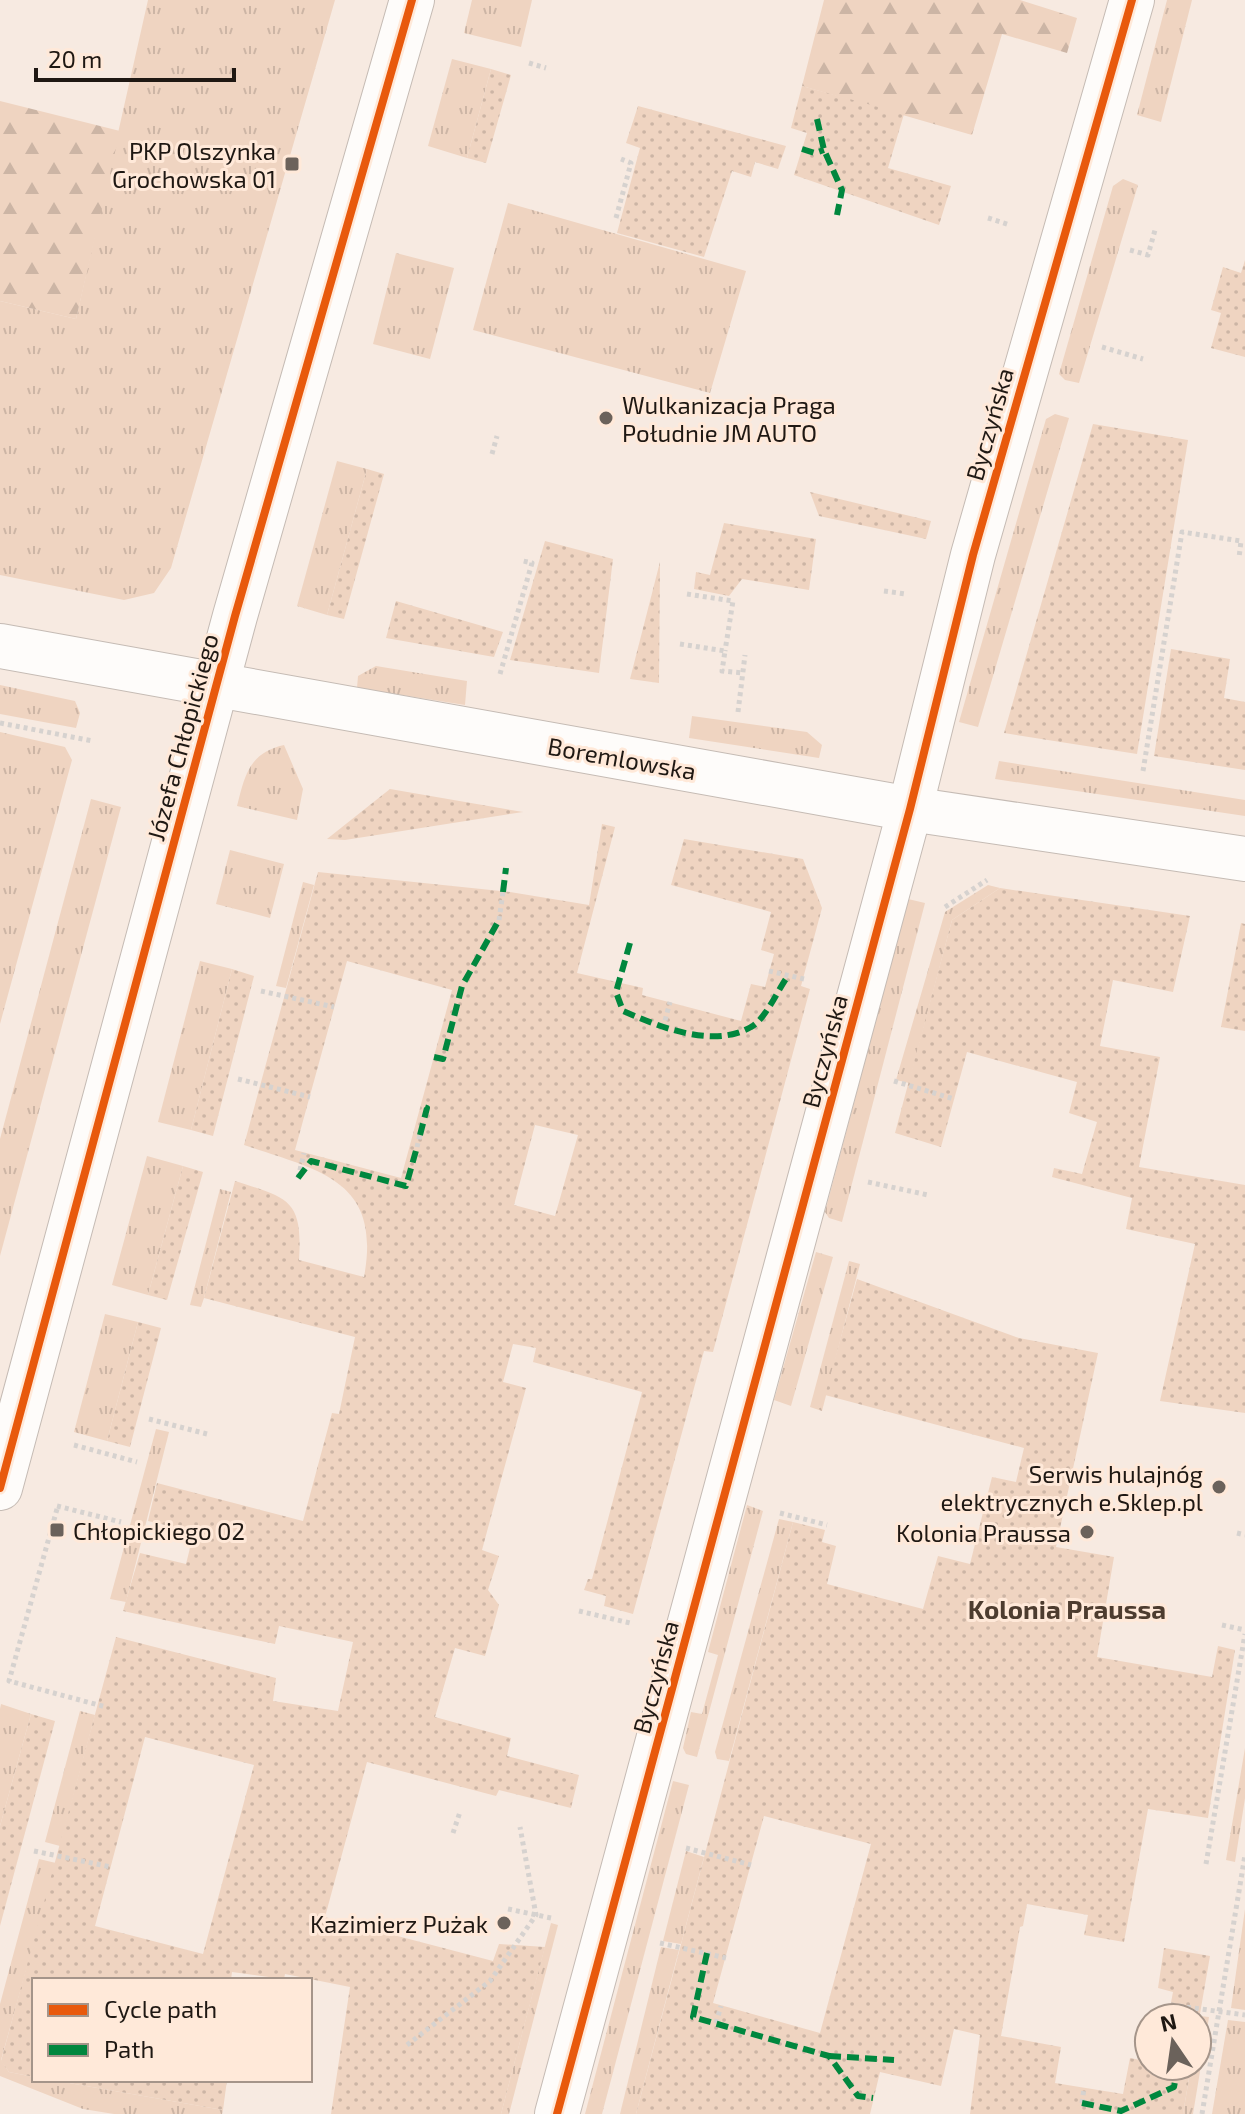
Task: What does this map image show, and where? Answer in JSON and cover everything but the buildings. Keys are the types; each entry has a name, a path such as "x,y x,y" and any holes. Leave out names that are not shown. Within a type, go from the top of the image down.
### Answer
{"street":[{"name":"Józefa Chłopickiego","path":"0,1488 216,685 412,0"},
{"name":"Byczyńska","path":"557,2114 910,809 973,555 1132,0"},
{"name":"Boremlowska","path":"0,646 910,809 1245,859"}],"path":[{"path":"529,63 546,68"},
{"path":"616,218 631,163 621,159"},
{"path":"988,218 1014,226"},
{"path":"1130,250 1148,255 1155,230"},
{"path":"1102,347 1143,359"},
{"path":"492,454 497,436"},
{"path":"1143,771 1182,532 1243,540 1239,558"},
{"path":"500,674 532,563 523,561"},
{"path":"884,591 909,595"},
{"path":"687,594 733,601 722,671 743,673"},
{"path":"680,644 725,651"},
{"path":"738,712 745,655"},
{"path":"0,723 93,741"},
{"path":"934,914 999,873"},
{"path":"499,920 503,892"},
{"path":"769,971 803,979"},
{"path":"261,991 334,1007"},
{"path":"663,1028 670,1002"},
{"path":"238,1079 310,1097"},
{"path":"908,1086 954,1099"},
{"path":"417,1147 420,1135"},
{"path":"298,1178 304,1153"},
{"path":"881,1185 928,1195"},
{"path":"149,1419 207,1434"},
{"path":"71,1456 74,1443 137,1462"},
{"path":"61,1494 9,1681 106,1707"},
{"path":"57,1506 121,1522"},
{"path":"794,1517 827,1525"},
{"path":"1237,1533 1245,1535"},
{"path":"579,1611 631,1623"},
{"path":"1206,1864 1245,1632 1222,1625"},
{"path":"453,1833 460,1812"},
{"path":"407,2045 490,1981 536,1915 520,1827"},
{"path":"685,1847 751,1865"},
{"path":"34,1851 111,1867"},
{"path":"1202,2114 1245,1855"},
{"path":"508,1909 553,1919"},
{"path":"659,1943 726,1958"},
{"path":"716,2023 721,2006"},
{"path":"1213,2010 1245,2015"},
{"path":"1082,2103 1084,2088"}],"green space":[{"path":"148,0 335,0 171,568 154,593 124,600 0,575 0,301 76,319"},
{"path":"472,0 532,0 521,47 464,33"},
{"path":"824,0 1020,0 1077,18 1067,53 1002,34 972,135 802,86"},
{"path":"1167,0 1192,0 1161,122 1137,115"},
{"path":"452,59 491,69 467,158 428,146"},
{"path":"491,69 511,75 486,163 467,158"},
{"path":"802,86 904,114 888,168 951,186 939,225 794,175 807,133 791,128"},
{"path":"0,101 120,131 76,319 0,301"},
{"path":"638,106 786,146 778,169 755,162 751,177 732,171 704,257 617,233 640,148 626,143"},
{"path":"1123,179 1138,185 1079,383 1065,380 1059,374 1113,186"},
{"path":"508,203 746,271 710,393 473,330"},
{"path":"396,253 454,268 430,359 373,344"},
{"path":"1245,260 1245,357 1211,348 1221,313 1211,310 1223,267 1241,273"},
{"path":"1055,414 1069,418 978,727 959,722 1046,419"},
{"path":"1093,424 1188,440 1137,754 1004,733"},
{"path":"337,461 367,469 327,615 297,606"},
{"path":"367,469 384,474 344,619 327,615"},
{"path":"810,492 931,521 926,539 819,516"},
{"path":"724,523 816,539 809,590 742,579 729,596 694,589 696,572 710,575"},
{"path":"545,541 613,559 599,673 510,660"},
{"path":"660,562 659,683 630,679"},
{"path":"396,601 503,632 494,657 386,638"},
{"path":"1171,649 1230,659 1224,698 1245,702 1245,770 1154,756"},
{"path":"376,666 467,681 465,705 357,688 358,676"},
{"path":"0,685 75,701 80,713 76,728 0,714"},
{"path":"692,716 807,732 822,745 819,758 689,738"},
{"path":"0,732 65,747 72,760 0,1024"},
{"path":"284,745 303,789 297,820 237,806 250,767 263,754"},
{"path":"999,761 1245,800 1245,816 995,779"},
{"path":"390,789 523,812 345,840 327,839"},
{"path":"91,799 121,807 0,1256 0,1139"},
{"path":"602,824 615,827 577,973 643,988 642,995 741,1021 751,984 765,987 774,954 761,950 771,912 671,885 684,839 803,859 822,908 801,986 810,989 713,1352 704,1351 633,1614 604,1606 606,1596 584,1590 588,1579 592,1579 642,1392 533,1362 536,1348 513,1344 503,1382 526,1388 482,1550 499,1556 488,1590 499,1605 485,1656 455,1648 435,1717 511,1738 507,1756 579,1775 571,1808 499,1790 496,1796 367,1762 325,1917 493,1961 499,1944 545,1947 501,2114 331,2114 350,1987 285,1974 284,1978 232,1972 231,1978 32,1978 32,2077 9,2072 1,2061 116,1637 276,1678 273,1701 338,1711 353,1642 279,1626 275,1644 123,1611 140,1553 186,1564 194,1532 148,1521 157,1483 303,1521 332,1413 339,1414 355,1337 204,1298 235,1181 280,1197 288,1204 298,1224 299,1260 364,1277 367,1245 364,1219 354,1199 339,1184 320,1173 244,1145 318,872 510,892 589,905","holes":["347,961 452,990 401,1178 295,1150","535,1125 578,1135 555,1216 514,1205","145,1737 254,1765 203,1954 95,1926"]},
{"path":"230,850 284,864 270,918 216,904"},
{"path":"303,882 314,885 286,988 276,986"},
{"path":"988,885 1000,888 952,920 909,1083 896,1080 945,912"},
{"path":"1000,888 1190,916 1173,992 1113,980 1100,1046 1160,1057 1139,1167 1245,1185 1245,1413 1160,1401 1195,1244 1126,1229 1132,1198 1052,1177 1054,1168 1082,1174 1097,1122 1069,1113 1077,1082 967,1052 941,1147 895,1133 952,920"},
{"path":"908,899 925,903 842,1222 829,1218 825,1212"},
{"path":"1241,923 1245,924 1245,1031 1221,1027"},
{"path":"200,961 232,969 191,1130 158,1122"},
{"path":"232,969 254,976 213,1136 191,1130"},
{"path":"147,1156 183,1166 148,1295 112,1285"},
{"path":"183,1166 203,1172 167,1300 148,1295"},
{"path":"220,1189 231,1192 204,1298 201,1307 190,1305"},
{"path":"816,1252 833,1257 791,1406 774,1400"},
{"path":"849,1261 860,1264 822,1411 810,1407"},
{"path":"857,1279 1019,1338 1098,1353 1056,1547 1114,1557 1097,1657 1212,1677 1218,1646 1235,1650 1208,1818 1148,1809 1124,1942 1084,1935 1088,1915 1027,1904 1023,1926 1020,1927 1001,2036 1061,2047 1055,2083 1123,2094 1130,2058 1133,2059 1133,2082 1188,2082 1183,2114 970,2114 980,2035 954,2029 941,2086 880,2072 870,2114 636,2114 793,1522 825,1530 822,1542 836,1546 827,1584 923,1609 938,1556 970,1564 992,1477 1016,1482 1024,1448 825,1395","holes":["764,1816 871,1844 820,2033 713,2003"]},
{"path":"105,1314 138,1322 107,1441 74,1432"},
{"path":"138,1322 161,1328 130,1447 107,1441"},
{"path":"156,1429 169,1432 126,1602 110,1599"},
{"path":"747,1505 763,1511 697,1757 686,1754 683,1748 691,1712 702,1714 718,1655 708,1652"},
{"path":"779,1519 793,1522 729,1761 717,1759 715,1752"},
{"path":"1,1704 31,1714 0,1826 0,1709"},
{"path":"80,1711 95,1715 60,1846 45,1842"},
{"path":"31,1714 55,1721 0,1926 0,1826"},
{"path":"1245,1748 1245,1798 1235,1862 1226,1860"},
{"path":"673,1781 689,1785 602,2114 585,2114"},
{"path":"686,1851 704,1857 681,1944 663,1941"},
{"path":"39,1859 56,1863 1,2060 9,2072 32,2077 32,2082 63,2082 223,2110 222,2114 114,2114 83,2109 0,2076 0,2004"},
{"path":"1245,1909 1245,2010 1231,2008"},
{"path":"551,1923 558,1925 509,2114 501,2114"},
{"path":"661,1947 679,1950 636,2114 620,2114"},
{"path":"1164,1948 1210,1956 1202,2002 1171,2002 1173,1992 1158,1988"},
{"path":"1228,2020 1245,2022 1245,2114 1212,2114"},
{"path":"63,2082 227,2082 223,2110"},
{"path":"1188,2082 1198,2082 1193,2114 1183,2114"}],"marked path":[{"path":"817,119 824,150 842,190 837,215"},
{"path":"802,149 815,153 824,150"},
{"path":"503,892 506,868"},
{"path":"434,1057 443,1059 462,986 499,920"},
{"path":"630,943 616,992 623,1011 687,1033 720,1036 751,1027 767,1011 788,976"},
{"path":"420,1135 427,1108 421,1106"},
{"path":"298,1178 311,1161 406,1186 417,1147"},
{"path":"707,1953 693,2017 829,2056 858,2096 873,2098"},
{"path":"829,2056 894,2060"},
{"path":"1082,2103 1121,2111 1174,2087 1175,2082"}],"cycle path":[{"path":"0,1488 235,616 412,0"},
{"path":"557,2114 910,809 973,555 1132,0"}],"place":[{"name":"PKP Olszynka Grochowska 01","path":"292,164"},
{"name":"Wulkanizacja Praga Południe JM AUTO","path":"606,418"},
{"name":"Serwis hulajnóg elektrycznych e.Sklep.pl","path":"1219,1487"},
{"name":"Chłopickiego 02","path":"57,1530"},
{"name":"Kolonia Praussa","path":"1087,1532"},
{"name":"Kazimierz Pużak","path":"504,1923"}],"district":[{"name":"Kolonia Praussa","path":"1067,1608"}]}
